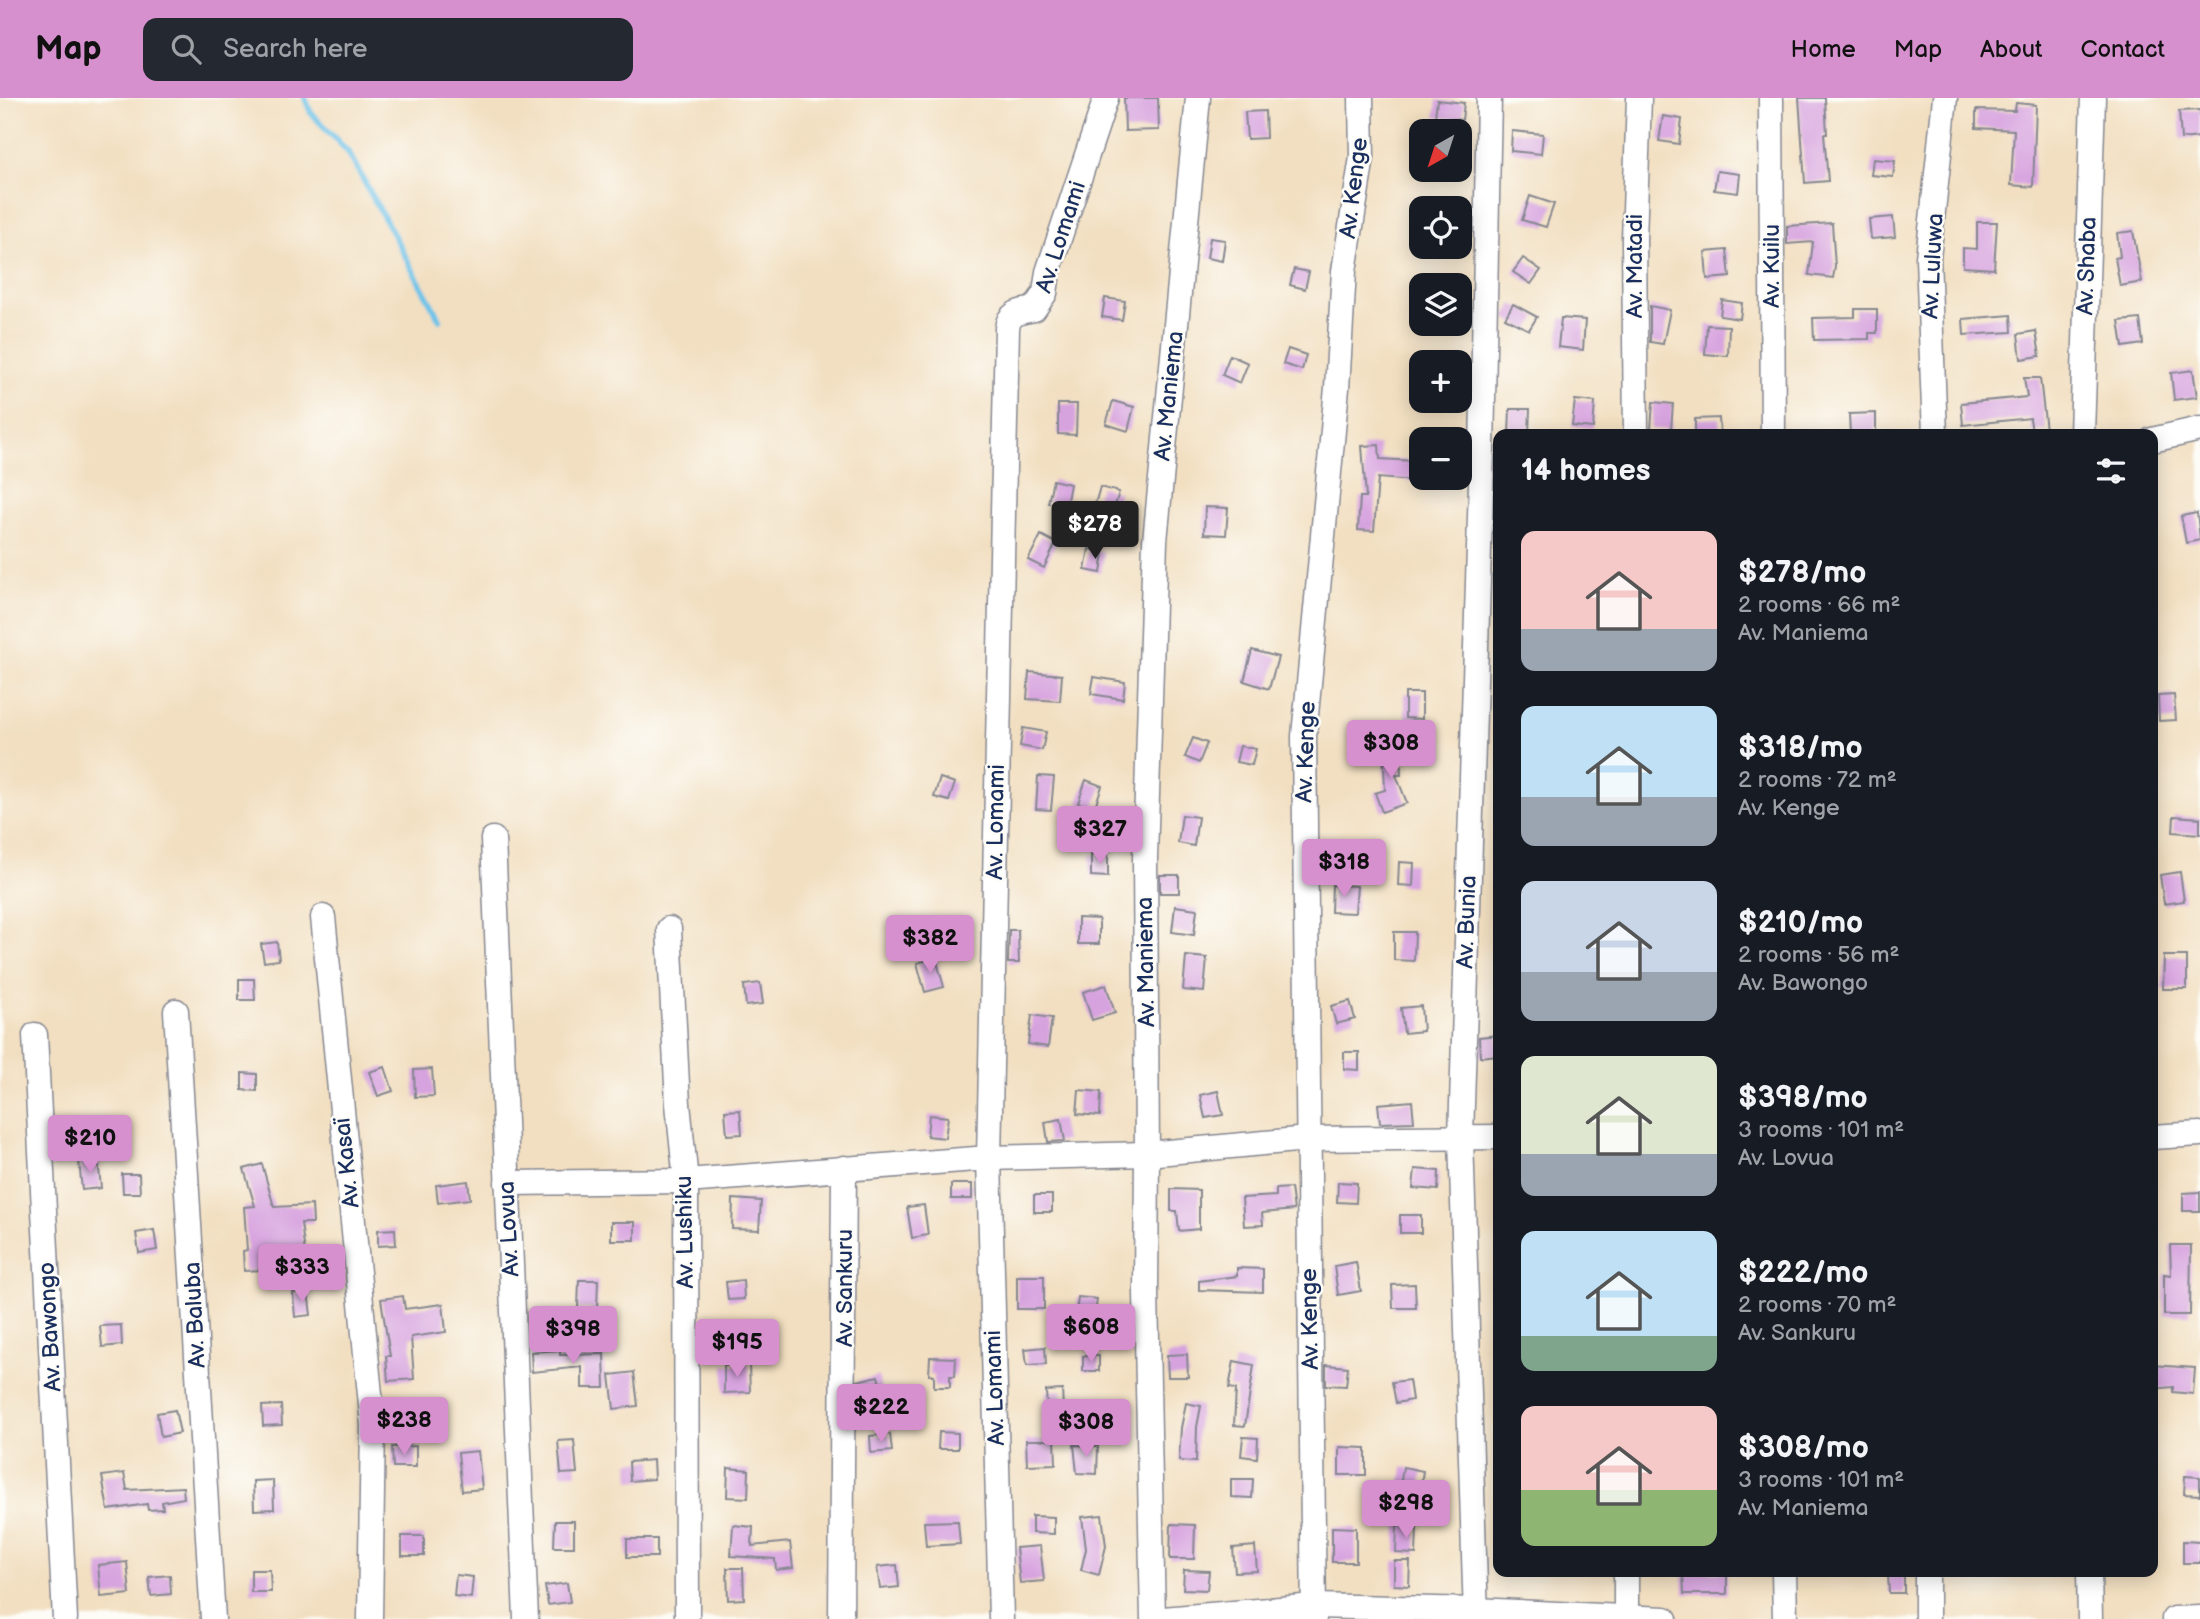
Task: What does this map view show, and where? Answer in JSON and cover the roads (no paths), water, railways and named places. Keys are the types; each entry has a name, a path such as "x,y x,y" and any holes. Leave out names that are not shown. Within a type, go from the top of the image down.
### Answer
{"street":[{"name":"Av. Lomami","path":"1001,1619 989,1158 1007,328 1008,319 1012,315 1034,309 1041,302 1048,272 1107,98"},
{"name":"Av. Maniema","path":"1153,1619 1146,1292 1144,858 1155,541 1198,98"},
{"name":"Av. Kenge","path":"1314,1613 1304,736 1337,388 1344,271 1362,157 1361,98"},
{"name":"Av. Bunia","path":"1476,1615 1461,1137 1490,452 1489,98"},
{"name":"Av. Matadi","path":"1636,429 1634,239 1639,98"},
{"name":"Av. Kuilu","path":"1771,98 1773,429"},
{"name":"Av. Luluwa","path":"1935,429 1928,258 1945,98"},
{"name":"Av. Shaba","path":"2082,429 2093,98"},
{"path":"2158,439 2200,429"},
{"name":"Av. Lovua","path":"493,839 526,1619"},
{"name":"Av. Kasaï","path":"323,917 373,1425 370,1619"},
{"name":"Av. Lushiku","path":"669,929 678,1104 686,1181 687,1619"},
{"name":"Av. Baluba","path":"176,1011 213,1619"},
{"name":"Av. Bawongo","path":"35,1035 65,1619"},
{"path":"2158,1136 2200,1133"},
{"path":"507,1183 686,1181 989,1158 1147,1154 1307,1139 1493,1137"},
{"name":"Av. Sankuru","path":"841,1619 844,1167"},
{"path":"1626,1577 1626,1618"},
{"path":"1784,1577 1786,1619"},
{"path":"1927,1577 1927,1619"},
{"path":"2089,1577 2090,1619"},
{"path":"1163,1619 1314,1613 1665,1619"},
{"path":"2174,1619 2200,1618"}],"waterway":[{"path":"305,98 311,113 348,152 440,320"}]}
